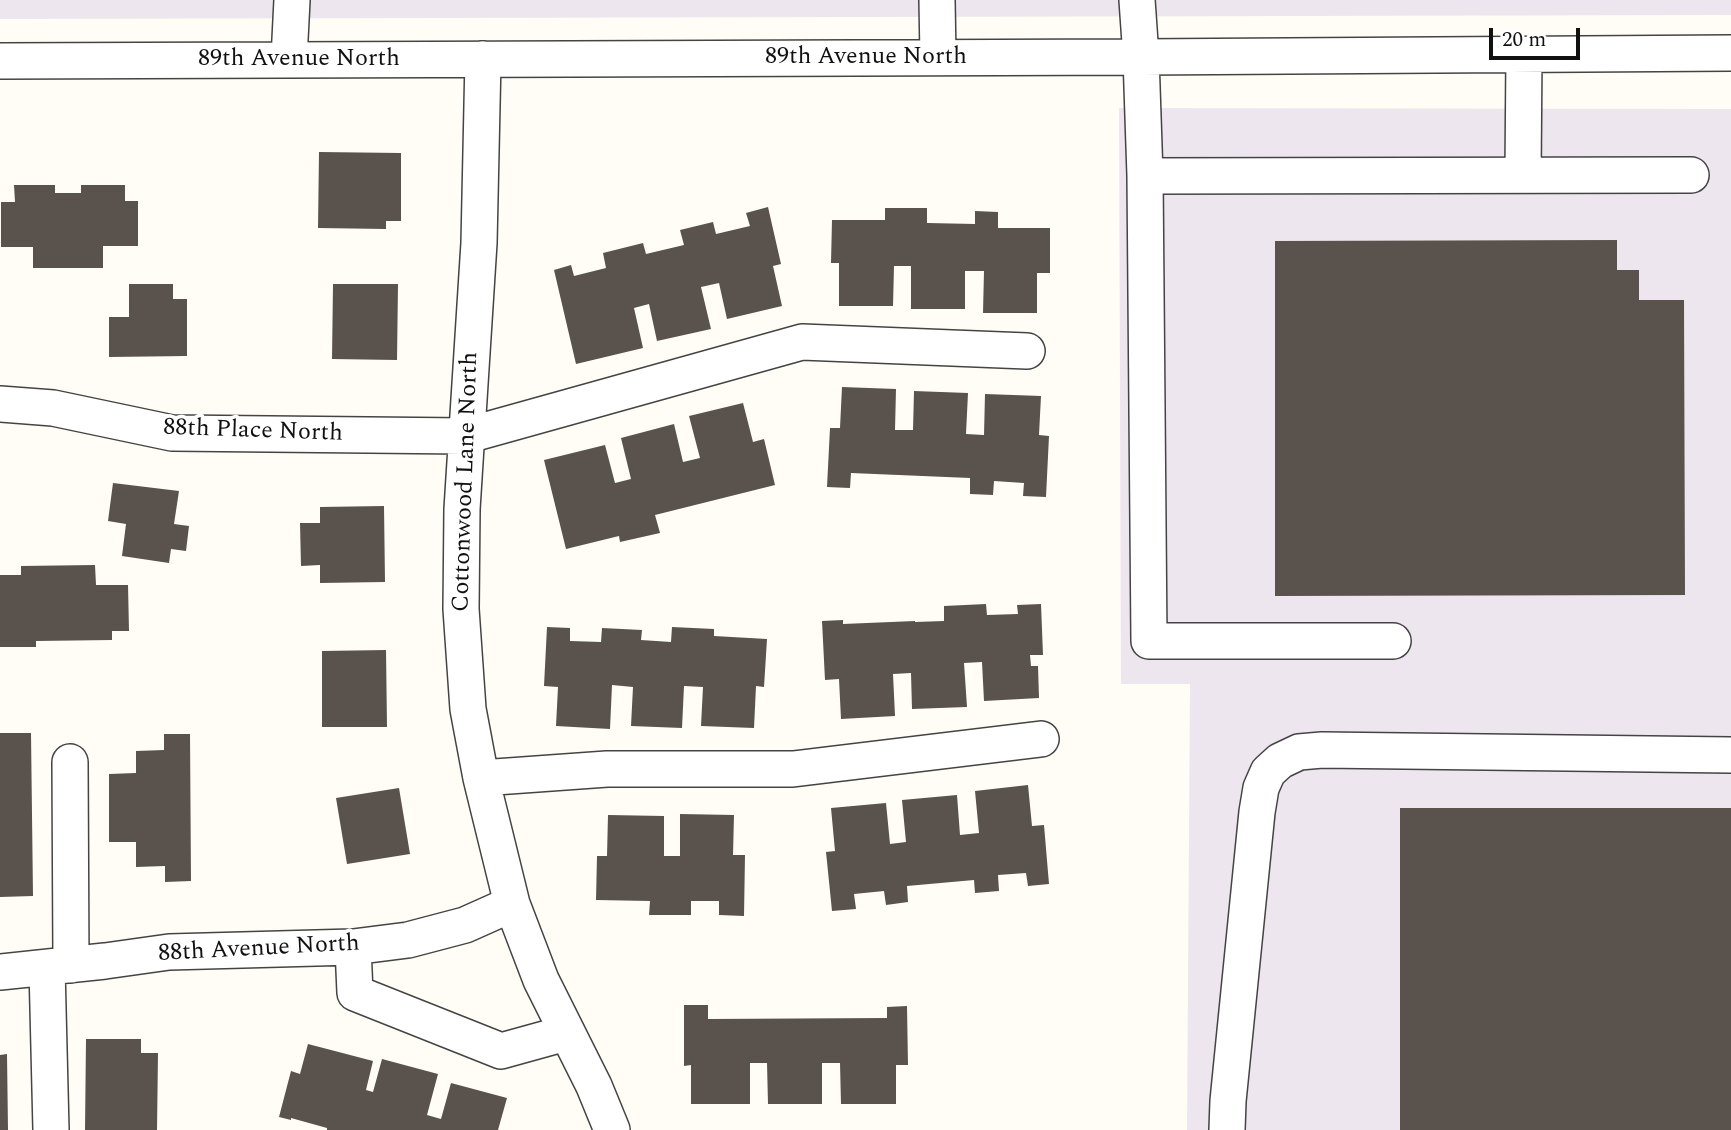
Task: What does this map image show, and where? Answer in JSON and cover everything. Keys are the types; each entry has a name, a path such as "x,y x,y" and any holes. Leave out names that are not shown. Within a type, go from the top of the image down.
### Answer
{"street":[{"path":"289,60 292,0"},
{"path":"937,0 938,57"},
{"path":"1137,0 1145,176 1149,641 1393,641"},
{"name":"89th Avenue North","path":"0,61 1731,53"},
{"path":"1523,175 1524,55"},
{"name":"Cottonwood Lane North","path":"483,60 479,243 461,509 461,609 468,709 481,778 512,904 541,980 594,1086 612,1130"},
{"path":"1145,176 1691,175"},
{"name":"88th Place North","path":"0,404 52,408 172,433 466,436 802,342 1027,351"},
{"path":"481,778 607,769 793,769 1041,739"},
{"path":"1227,1130 1257,813 1261,788 1268,772 1280,761 1299,752 1322,750 1731,755"},
{"path":"51,1130 70,762"},
{"name":"88th Avenue North","path":"0,972 169,952 353,947 408,940 465,925 512,904"},
{"path":"353,947 355,993 501,1051 566,1033"}],"shaded area":[{"path":"0,0 1731,0 1731,15 0,19"},
{"path":"1119,108 1731,109 1731,1130 1187,1130 1190,684 1121,684"}],"building":[{"path":"319,152 401,153 401,221 386,221 386,229 318,228"},
{"path":"14,185 55,185 55,193 81,193 81,185 125,185 125,201 138,201 138,246 103,246 103,268 33,268 33,247 1,247 1,202 15,202"},
{"path":"768,207 781,264 773,266 782,306 727,319 719,283 701,287 711,329 657,341 649,304 634,308 643,348 576,364 554,270 571,265 574,276 606,268 603,253 643,243 646,254 684,245 680,230 713,222 716,234 750,226 746,213"},
{"path":"885,208 927,208 927,223 975,224 975,211 998,212 998,228 1050,228 1050,273 1037,273 1037,313 983,313 984,271 965,271 965,309 911,309 911,266 894,266 893,306 839,306 839,263 831,263 832,220 885,220"},
{"path":"1617,240 1617,270 1639,270 1639,300 1684,300 1685,595 1275,596 1275,241"},
{"path":"129,284 173,284 173,299 187,299 187,356 109,357 109,317 129,317"},
{"path":"333,284 398,284 397,360 332,359"},
{"path":"842,387 896,389 895,430 913,430 914,391 968,393 966,434 984,435 985,394 1041,396 1039,435 1049,436 1046,497 1023,496 1024,483 994,481 993,495 970,494 970,478 851,473 850,488 827,487 830,428 840,428"},
{"path":"743,403 753,442 764,439 775,485 655,515 660,533 620,542 619,536 566,549 544,460 605,445 615,483 631,479 621,438 674,424 683,462 700,458 689,416"},
{"path":"113,483 179,491 174,524 189,526 186,551 171,549 169,563 122,556 126,524 108,521"},
{"path":"384,506 385,582 320,583 320,565 301,566 300,523 320,523 320,507"},
{"path":"95,565 96,585 128,585 129,631 112,631 112,640 36,641 36,647 0,647 0,575 21,575 21,566"},
{"path":"986,604 987,615 1018,614 1017,605 1041,604 1043,655 1030,655 1031,666 1038,666 1039,698 984,701 982,662 964,663 967,707 912,709 911,673 893,674 895,716 841,719 839,679 825,680 822,621 843,620 843,624 944,621 944,606"},
{"path":"547,627 570,628 570,641 601,642 602,628 642,630 641,640 671,642 672,627 714,629 714,636 767,639 764,687 756,686 754,728 701,726 703,687 684,686 682,728 631,726 633,687 612,685 610,729 556,726 558,687 544,686"},
{"path":"386,650 387,727 322,727 322,651"},
{"path":"0,733 31,733 33,896 0,897"},
{"path":"164,734 190,734 191,881 165,882 165,866 136,867 136,842 109,842 109,774 136,773 136,751 164,750"},
{"path":"1028,785 1032,826 1044,825 1049,884 1028,886 1026,873 998,875 999,891 975,893 974,880 907,886 908,902 886,905 884,891 854,894 856,909 832,911 826,852 835,851 831,808 886,803 890,844 906,842 902,800 957,795 960,835 979,833 975,791"},
{"path":"399,788 410,854 347,864 336,798"},
{"path":"1400,808 1731,808 1731,1130 1400,1130"},
{"path":"680,814 734,815 733,855 745,855 744,916 719,915 719,901 691,901 691,915 649,915 650,901 596,900 597,856 607,856 608,815 664,816 664,856 680,856"},
{"path":"684,1005 708,1005 708,1019 887,1018 887,1007 907,1006 908,1065 896,1065 896,1104 841,1104 840,1063 822,1063 822,1104 768,1104 767,1063 750,1063 750,1104 691,1104 691,1065 684,1066"},
{"path":"86,1039 141,1039 141,1053 158,1053 157,1130 85,1130"},
{"path":"308,1044 373,1061 366,1090 373,1092 382,1059 438,1074 427,1115 441,1119 451,1083 507,1098 498,1130 327,1130 291,1118 279,1117 291,1071 300,1074"},
{"path":"7,1054 8,1130 0,1130 0,1055"}]}
